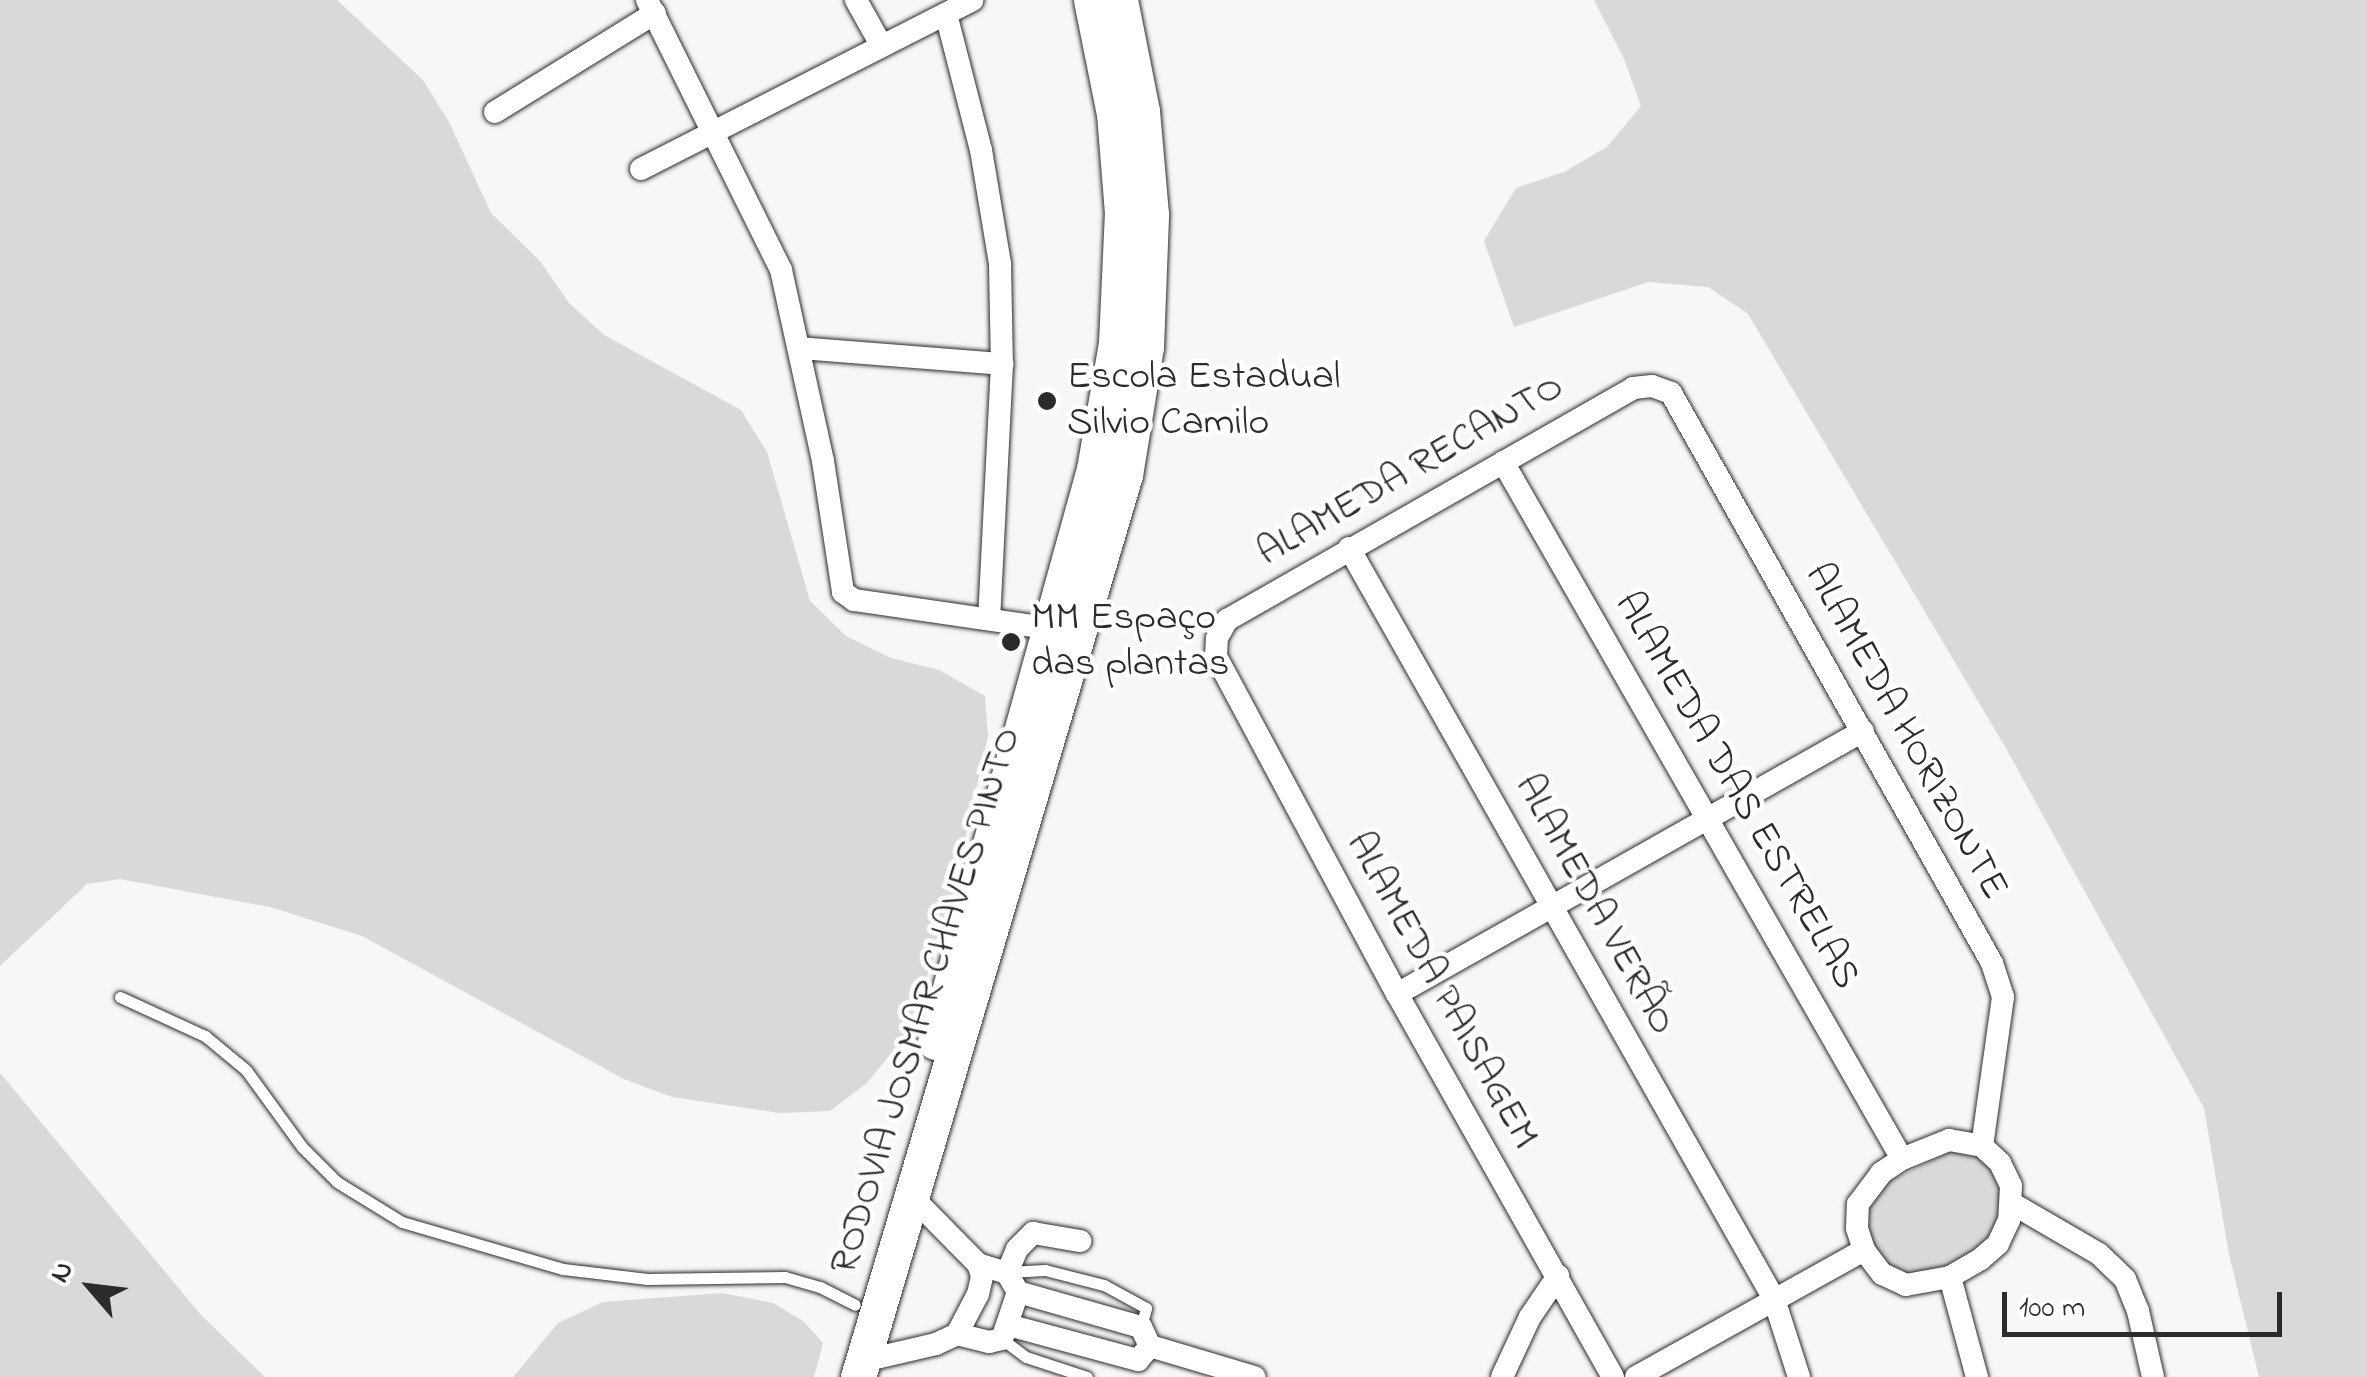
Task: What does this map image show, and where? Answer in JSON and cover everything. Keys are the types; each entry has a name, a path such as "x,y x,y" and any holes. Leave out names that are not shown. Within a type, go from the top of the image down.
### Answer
{"main road":[{"name":"RODOVIA JOSMAR CHAVES PINTO","path":"852,1372 913,1198 1030,756 1052,630 1094,469 1116,343 1122,214 1114,114 1091,0"},
{"name":"RODOVIA JOSMAR CHAVES PINTO","path":"852,1372 854,1305 1030,756 1125,476 1146,347 1151,214 1142,111 1120,0"}],"street":[{"path":"856,0 881,45"},
{"path":"641,169 972,0"},
{"path":"495,112 651,6 781,270 843,592 854,600 1052,630"},
{"path":"946,14 982,150 997,245 1002,364 990,618"},
{"path":"799,348 1002,364"},
{"name":"ALAMEDA RECANTO","path":"1217,638 1227,620 1349,548 1633,388 1652,386"},
{"name":"ALAMEDA HORIZONTE","path":"1652,386 1671,393 1992,964 2002,997 1982,1146"},
{"name":"ALAMEDA DAS ESTRELAS","path":"1503,462 1710,817 1902,1159"},
{"name":"ALAMEDA VERÃO","path":"1349,548 1774,1299 1799,1377"},
{"name":"ALAMEDA PAISAGEM","path":"1217,638 1216,656 1397,994 1613,1377"},
{"path":"1397,994 1863,731"},
{"path":"1950,1140 1982,1146 2000,1163 2011,1186 2012,1204 1998,1244 1950,1277 1906,1285 1882,1274 1864,1250 1857,1228 1858,1204 1869,1185 1902,1159 1950,1140"},
{"path":"913,1198 978,1264 1139,1353"},
{"path":"2012,1204 2099,1254 2125,1279 2138,1311 2153,1377"},
{"path":"1005,1332 1016,1248 1033,1233 1080,1241"},
{"path":"1636,1377 1864,1250"},
{"path":"852,1372 957,1334 978,1294 982,1276 978,1264"},
{"path":"1502,1377 1530,1317 1558,1276"},
{"path":"1950,1277 1977,1377"},
{"path":"957,1334 989,1342 1005,1332 1139,1353 1254,1377"}],"lane":[{"path":"120,997 205,1036 246,1070 302,1147 336,1182 402,1222 563,1269 647,1279 785,1277 820,1287 854,1305"},
{"path":"1005,1332 1026,1357 1086,1377"}],"shaded area":[{"path":"0,0 337,0 423,80 449,122 491,213 540,261 569,303 604,335 741,410 767,452 810,601 846,636 891,658 939,670 985,696 988,736 946,925 905,1036 867,1083 830,1111 780,1113 672,1097 624,1079 362,936 270,907 120,879 87,884 0,966"},
{"path":"1594,0 2367,0 2367,1377 2259,1377 2229,1254 2204,1108 2007,750 1748,314 1708,287 1648,282 1514,327 1484,241 1516,188 1564,172 1607,147 1641,106 1624,59"},
{"path":"0,1073 201,1315 265,1377 0,1377"},
{"path":"1951,1151 1976,1156 1991,1170 2000,1189 1999,1217 1989,1237 1975,1250 1946,1267 1908,1274 1889,1265 1874,1245 1868,1226 1869,1207 1888,1182"},
{"path":"722,1293 773,1303 803,1321 823,1343 814,1377 513,1377 558,1323 603,1302"}],"place":[{"name":"Escola Estadual Silvio Camilo","path":"1047,401"},
{"name":"MM Espaço das plantas","path":"1011,642"}]}
